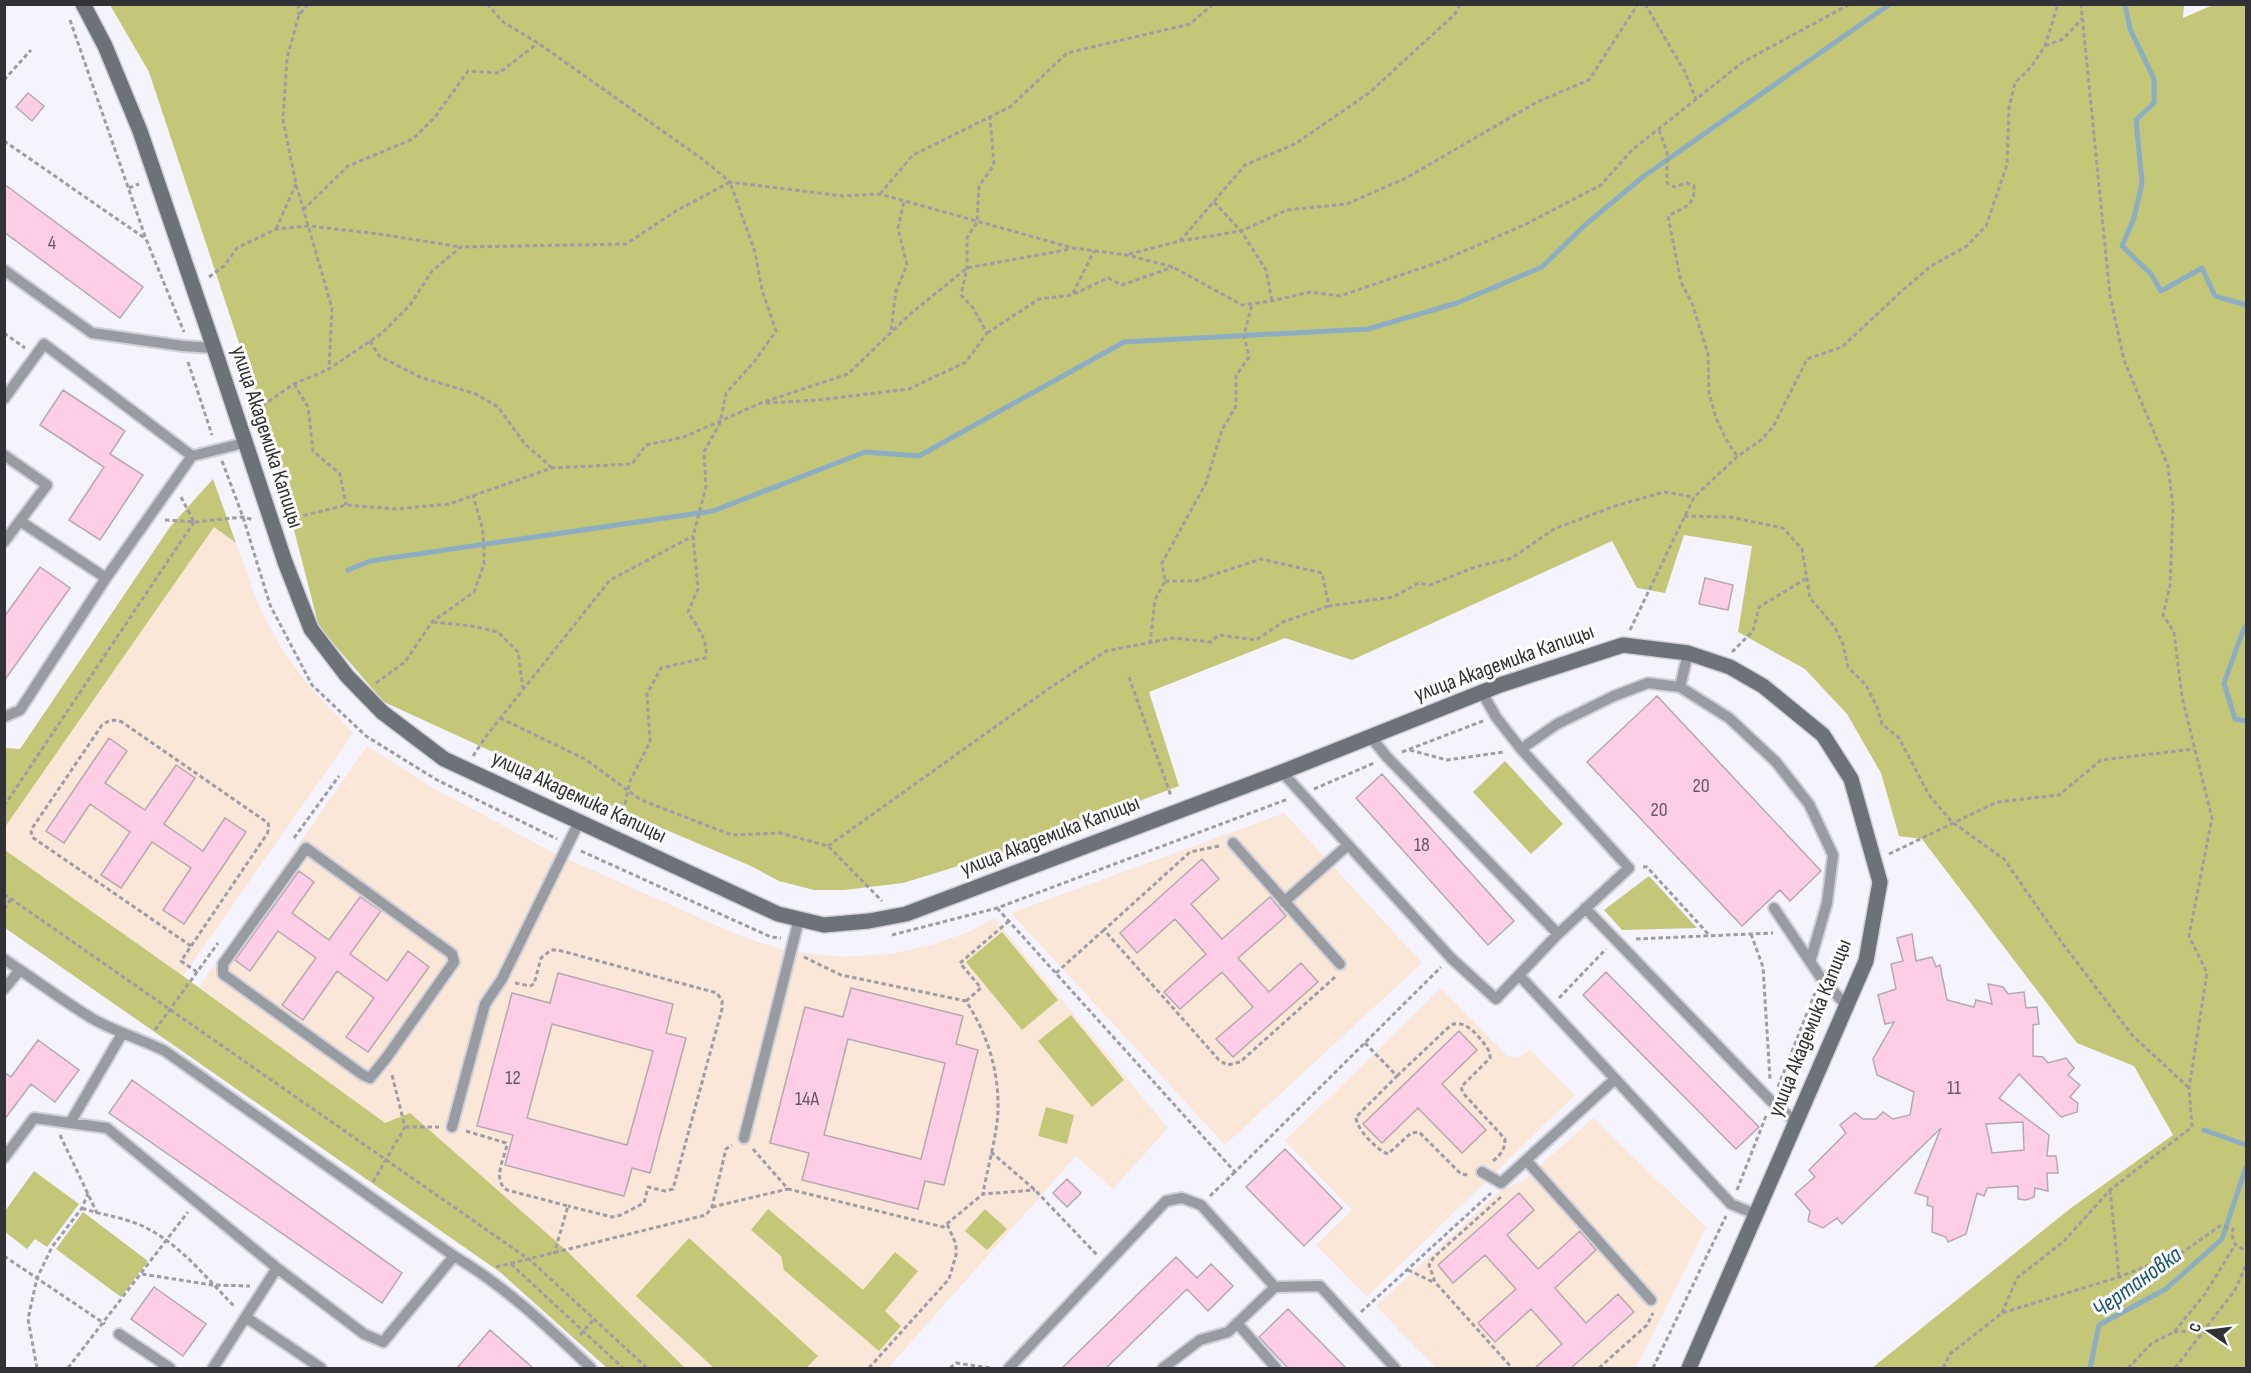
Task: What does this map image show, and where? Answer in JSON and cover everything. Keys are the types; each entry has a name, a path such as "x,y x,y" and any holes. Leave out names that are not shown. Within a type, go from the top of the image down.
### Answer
{"street":[{"name":"улица Академика Капицы","path":"83,4 105,46 140,130 285,562 311,628 347,676 382,712 444,759 778,914 824,925 869,921 906,914 1282,772 1540,670 1623,645 1688,653 1730,668 1763,686 1823,735 1851,779 1880,882 1866,962 1689,1368"}],"lane":[{"path":"4,270 92,333 214,348"},
{"path":"4,399 44,344 192,456"},
{"path":"4,717 20,710 106,578 192,456 244,443"},
{"path":"4,455 47,485 4,542"},
{"path":"20,521 106,578"},
{"path":"1680,687 1688,653"},
{"path":"1521,749 1557,724 1614,696 1648,683 1680,687 1729,718 1776,762 1809,804 1833,855 1827,903 1810,962"},
{"path":"1282,772 1451,958 1496,999 1558,934 1629,868 1521,749 1496,717 1482,692"},
{"path":"1370,736 1387,757 1558,934"},
{"path":"452,1128 485,1004 502,979 579,822"},
{"path":"1233,843 1340,964"},
{"path":"1284,902 1348,845"},
{"path":"306,848 452,954 454,962 452,967 387,1057 374,1075 366,1078 223,974 223,963 306,848"},
{"path":"1585,908 1772,1102 1797,1123"},
{"path":"1774,908 1821,978 1847,1006"},
{"path":"744,1138 799,919"},
{"path":"4,959 93,1019 122,1034 165,1051 454,1256 480,1271 553,1331 591,1368"},
{"path":"4,989 20,970"},
{"path":"1519,975 1731,1204 1755,1214"},
{"path":"70,1123 122,1034"},
{"path":"1482,1172 1501,1183 1615,1079"},
{"path":"4,1158 34,1118 107,1128 277,1268 364,1334 383,1342 454,1256"},
{"path":"1526,1160 1652,1300"},
{"path":"1009,1368 1166,1201 1182,1198 1201,1205 1275,1287"},
{"path":"213,1368 277,1268"},
{"path":"1164,1368 1200,1340 1228,1332 1275,1287 1320,1286 1395,1368"},
{"path":"247,1318 321,1368"},
{"path":"1237,1323 1276,1368"},
{"path":"119,1334 170,1368"}],"path":[{"path":"298,4 300,15"},
{"path":"308,4 300,15 287,58 283,120 296,184 332,308 329,369"},
{"path":"487,4 503,22 538,43 705,161 730,182 756,252 762,290 776,331 754,362 726,393 720,423 704,452 706,488 693,536 698,589 688,612 704,639 707,651 705,658 661,668 646,694 650,742 630,781 620,825"},
{"path":"880,194 913,154 1010,107 1067,53 1190,24 1214,4"},
{"path":"1180,241 1245,165 1295,144 1370,93 1455,14 1460,4"},
{"path":"1127,255 1180,241 1241,231 1287,210 1347,204 1406,178 1537,102 1589,80 1638,4"},
{"path":"1645,4 1685,72 1696,99"},
{"path":"209,277 224,266 237,248 276,229 309,226 461,247 626,244 676,211 730,182 843,196 880,194 1073,248 1127,255 1173,267 1242,305 1310,292 1340,296 1439,262 1526,224 1601,185 1632,150 1743,62 1850,4"},
{"path":"1629,632 1694,497 1738,456 1761,440 1773,428 1807,359 1842,347 1931,266 1967,246 1986,226 2007,165 2008,108 2015,82 2031,67 2045,46 2058,4"},
{"path":"2002,1313 2017,1278 2064,1241 2110,1190 2192,1127 2189,1088 2207,973 2189,936 2212,818 2182,698 2174,632 2163,615 2170,586 2173,507 2168,466 2124,360 2110,296 2081,4"},
{"path":"70,18 146,239 184,328 183,346 243,517 270,604 312,685 366,736 437,780 568,845 793,946 841,975 966,1001 987,1038 996,1071 998,1113 982,1194"},
{"path":"2045,46 2063,39 2083,18"},
{"path":"303,210 348,166 413,139 435,117 468,71 498,73 538,43"},
{"path":"4,80 31,50"},
{"path":"987,333 973,308 961,295 967,268 967,238 977,222 979,186 994,165 990,117"},
{"path":"1659,130 1667,152 1667,183 1674,187 1687,183 1694,186 1695,197 1691,204 1668,216 1682,282 1692,303 1708,354 1708,393 1727,441 1738,456"},
{"path":"4,141 146,239"},
{"path":"129,188 139,184"},
{"path":"276,229 296,184"},
{"path":"891,332 897,291 907,265 898,228 904,201"},
{"path":"1214,202 1241,231 1266,270 1272,301"},
{"path":"256,410 294,384 329,369 382,333 410,305 432,271 461,247"},
{"path":"286,519 346,505 396,509 449,504 552,468 632,464 646,445 684,436 720,423 761,404 848,374 909,315 967,268 1073,248"},
{"path":"1072,295 1094,251"},
{"path":"761,404 909,389 966,362 987,333 1040,299 1072,295 1108,278 1122,285 1173,267"},
{"path":"1150,644 1155,600 1165,581 1162,563 1206,483 1222,430 1236,406 1236,376 1249,357 1244,335 1252,304"},
{"path":"4,333 36,356"},
{"path":"370,341 379,356 420,377 476,394 498,407 525,444 552,468"},
{"path":"294,384 308,407 313,451 340,474 346,505"},
{"path":"174,482 194,522"},
{"path":"828,846 1051,687 1106,651 1173,638 1211,642 1219,635 1256,640 1283,622 1329,606 1393,597 1419,583 1430,585 1475,567 1512,558 1554,529 1615,506 1664,492 1694,497"},
{"path":"375,684 405,662 432,622 474,592 484,564 482,527 473,495"},
{"path":"1684,516 1730,518 1783,528 1802,549 1810,598 1834,626 1843,645 1848,667 1866,685 1877,707 1882,724 1899,738 1929,795 1952,822 2004,859 2063,944 2132,1035 2189,1088"},
{"path":"147,519 194,522 243,517"},
{"path":"4,806 194,522"},
{"path":"473,756 610,580 693,536"},
{"path":"1165,581 1195,581 1262,559 1322,573 1329,606"},
{"path":"1730,653 1753,631 1759,608 1807,578"},
{"path":"432,622 472,626 498,632 518,652 523,690"},
{"path":"1129,677 1171,798"},
{"path":"891,936 997,908 1301,794 1387,757 1496,717"},
{"path":"501,718 585,759 641,800 732,835 780,833 828,846 882,901"},
{"path":"190,946 33,837 31,830 102,725 108,721 122,722 268,823 267,834 181,961 197,972"},
{"path":"1408,749 1447,760 1521,749"},
{"path":"1888,855 1997,802 2059,795 2101,760 2194,750"},
{"path":"1056,973 1191,852 1233,843"},
{"path":"1629,868 1647,867 1710,936"},
{"path":"4,894 530,1260 647,1368"},
{"path":"4,909 11,899"},
{"path":"997,908 1235,1172"},
{"path":"966,1001 981,988 960,963 1009,921"},
{"path":"1104,930 1219,1060 1227,1065 1240,1062 1339,974 1340,964"},
{"path":"1550,1008 1615,940 1790,933"},
{"path":"1751,934 1763,967 1772,1102"},
{"path":"405,1127 452,1128 506,1143 499,1176 502,1186 507,1190 612,1217 633,1210 644,1203 648,1187 665,1191 673,1189 722,1009 722,1001 717,993 558,950 551,950 541,958 535,981 530,986 502,979"},
{"path":"1201,1205 1451,958"},
{"path":"147,1042 193,978"},
{"path":"1653,1368 1731,1204 1821,978"},
{"path":"1456,1023 1466,1026 1489,1050 1490,1058 1461,1087 1463,1093 1505,1139 1502,1153 1482,1172 1461,1174 1419,1132 1411,1133 1392,1152 1384,1153 1357,1125 1356,1118 1397,1076 1451,1025 1456,1023"},
{"path":"1365,1043 1397,1076"},
{"path":"366,1194 405,1127 387,1057"},
{"path":"53,1121 98,1214"},
{"path":"744,1138 788,1189"},
{"path":"480,1271 706,1215 712,1207 726,1149"},
{"path":"991,1152 1035,1190 1105,1264"},
{"path":"1353,1320 1501,1183"},
{"path":"712,1207 788,1189 943,1227 982,1194 1035,1190"},
{"path":"2110,1190 2119,1277"},
{"path":"38,1368 32,1349 28,1319 37,1278 52,1247 82,1208 88,1193"},
{"path":"1501,1197 1431,1261 1430,1269 1435,1282 1512,1368"},
{"path":"68,1368 104,1324 196,1201"},
{"path":"554,1254 568,1206"},
{"path":"82,1208 139,1224 168,1239 247,1318"},
{"path":"869,1368 950,1279 956,1255 956,1244 947,1224"},
{"path":"1943,1368 1950,1354 2002,1313 2119,1277 2183,1252 2220,1226 2233,1229 2232,1238 2235,1245 2247,1251"},
{"path":"2174,1332 2205,1294 2235,1245"},
{"path":"4,1256 119,1334"},
{"path":"512,1264 623,1368"},
{"path":"2175,1368 2235,1290 2247,1265"},
{"path":"1408,1270 1435,1282"},
{"path":"142,1274 212,1285 266,1287"},
{"path":"1599,1368 1652,1318 1654,1309 1652,1300"},
{"path":"580,1335 593,1320"},
{"path":"2128,1368 2152,1343 2174,1332 2204,1330"},
{"path":"950,1368 956,1363 991,1368"}],"shaded area":[{"path":"214,527 236,543 260,609 282,649 309,686 353,733 183,976 5,850 5,827"},
{"path":"367,746 433,788 554,853 738,935 780,949 844,957 890,954 931,945 971,931 994,918 1168,1128 1113,1189 1076,1156 888,1368 685,1368 567,1251 410,1113 385,1124 199,987"},
{"path":"1284,813 1422,963 1225,1145 1011,913"},
{"path":"1441,988 1507,1056 1516,1058 1530,1050 1575,1095 1367,1297 1316,1245 1352,1210 1285,1141"},
{"path":"1593,1118 1706,1227 1636,1368 1436,1368 1376,1306 1500,1191 1524,1180"}],"green space":[{"path":"2184,4 2183,18 2213,5 2246,5 2246,1368 1872,1368 2071,1208 2173,1135 2134,1066 2077,1043 1922,839 1899,836 1881,773 1847,714 1805,669 1738,632 1752,546 1684,535 1665,593 1637,588 1612,541 1352,660 1285,638 1149,692 1179,786 1004,852 903,883 844,890 814,890 779,881 751,866 631,815 384,702 319,627 269,433 149,72 110,5"},
{"path":"213,479 236,543 214,527 5,827 5,748 20,749 170,527"},
{"path":"1505,761 1563,824 1531,854 1473,792"},
{"path":"5,850 385,1123 410,1113 567,1251 685,1368 607,1368 500,1272 5,928"},
{"path":"1649,876 1697,928 1622,930 1604,910"},
{"path":"1002,932 1058,1000 1022,1030 966,962"},
{"path":"1071,1015 1124,1080 1092,1107 1038,1041"},
{"path":"1046,1107 1074,1115 1067,1144 1038,1136"},
{"path":"34,1171 79,1204 47,1247 35,1239 27,1249 5,1232 5,1211"},
{"path":"768,1209 863,1290 895,1252 918,1271 885,1311 901,1326 879,1351 784,1270 781,1256 751,1230"},
{"path":"985,1209 1007,1229 987,1250 965,1231"},
{"path":"83,1212 148,1261 121,1297 56,1249"},
{"path":"689,1238 818,1356 806,1368 714,1368 636,1296"}],"building":[{"path":"28,93 44,106 32,121 16,107"},
{"path":"4,184 143,287 120,318 4,232"},
{"path":"63,390 125,431 110,454 143,475 100,540 69,520 104,467 40,425"},
{"path":"40,567 70,588 4,681 4,617"},
{"path":"1705,578 1733,585 1728,610 1699,604"},
{"path":"1657,696 1821,871 1790,901 1780,890 1742,926 1587,762"},
{"path":"109,738 127,751 105,783 145,810 176,765 195,778 164,824 203,851 225,818 246,832 184,924 163,910 191,868 152,842 121,888 101,875 130,832 90,804 64,843 46,831"},
{"path":"1382,774 1514,921 1488,945 1356,798"},
{"path":"1202,859 1219,879 1191,904 1222,939 1270,897 1286,916 1238,958 1269,992 1301,963 1318,982 1233,1057 1216,1039 1253,1007 1222,972 1180,1009 1164,992 1206,954 1175,919 1137,953 1120,933"},
{"path":"299,871 314,882 292,913 329,940 360,897 381,911 350,954 387,981 408,951 429,967 368,1052 346,1037 374,998 337,971 303,1020 282,1005 316,958 278,931 250,971 235,960"},
{"path":"1912,934 1916,961 1932,957 1936,967 1940,965 1947,1000 1974,1007 1976,1000 1992,1004 1988,984 2003,987 2008,994 2024,992 2026,1008 2037,1007 2039,1024 2033,1025 2033,1056 2043,1057 2048,1063 2066,1058 2074,1068 2068,1075 2080,1085 2070,1097 2078,1103 2077,1112 2061,1117 2019,1074 1999,1098 2049,1135 2047,1156 2056,1156 2058,1173 2047,1173 2048,1191 2035,1188 2034,1197 2026,1200 2018,1199 2018,1186 1987,1188 1984,1196 1977,1193 1966,1234 1948,1242 1946,1237 1932,1232 1933,1207 1927,1205 1928,1197 1915,1193 1941,1128 1842,1224 1837,1218 1823,1228 1808,1221 1810,1211 1795,1194 1815,1177 1809,1170 1846,1133 1840,1125 1855,1113 1863,1119 1876,1119 1883,1112 1893,1119 1910,1115 1914,1092 1877,1075 1873,1059 1894,1022 1885,1024 1878,995 1896,989 1891,964 1903,961 1897,938","holes":["2023,1122 2024,1150 1992,1153 1986,1124"]},
{"path":"1606,972 1759,1127 1736,1149 1583,995"},
{"path":"558,973 673,1004 666,1033 686,1038 650,1173 632,1168 624,1196 505,1165 513,1135 477,1126 512,993 550,1003","holes":["552,1024 653,1051 627,1145 527,1118"]},
{"path":"851,988 963,1016 956,1044 978,1050 944,1185 925,1181 918,1209 802,1180 809,1153 770,1143 805,1007 843,1017","holes":["848,1039 945,1063 921,1159 824,1135"]},
{"path":"1459,1031 1477,1050 1442,1084 1486,1130 1462,1153 1418,1108 1382,1143 1363,1124"},
{"path":"38,1040 79,1070 55,1102 31,1084 4,1120 4,1072 11,1077"},
{"path":"132,1080 402,1273 382,1303 109,1113"},
{"path":"1285,1149 1342,1208 1304,1246 1246,1187"},
{"path":"1067,1179 1081,1193 1067,1207 1053,1193"},
{"path":"1519,1193 1534,1210 1507,1235 1538,1269 1580,1231 1596,1250 1555,1288 1586,1323 1618,1294 1634,1312 1571,1368 1535,1368 1562,1344 1531,1309 1495,1342 1478,1323 1516,1289 1485,1255 1453,1283 1438,1265"},
{"path":"1176,1257 1197,1278 1211,1264 1233,1286 1208,1311 1187,1289 1106,1368 1062,1368"},
{"path":"154,1287 206,1324 183,1356 131,1319"},
{"path":"1288,1309 1346,1368 1288,1368 1259,1337"},
{"path":"490,1330 533,1368 457,1368"}],"waterway":[{"path":"348,570 370,561 713,511 865,452 919,456 1124,342 1368,329 1457,303 1542,267 1585,225 1644,176 1890,4"},
{"name":"Чертановка","path":"2125,4 2130,29 2154,79 2154,103 2136,120 2142,183 2134,218 2122,246 2151,274 2161,291 2202,268 2215,296 2246,305"},
{"name":"Чертановка","path":"2246,626 2224,683 2235,719 2246,721"},
{"path":"2204,1130 2246,1145"},
{"name":"Чертановка","path":"2090,1368 2099,1325 2166,1289 2222,1239 2246,1167"}]}
